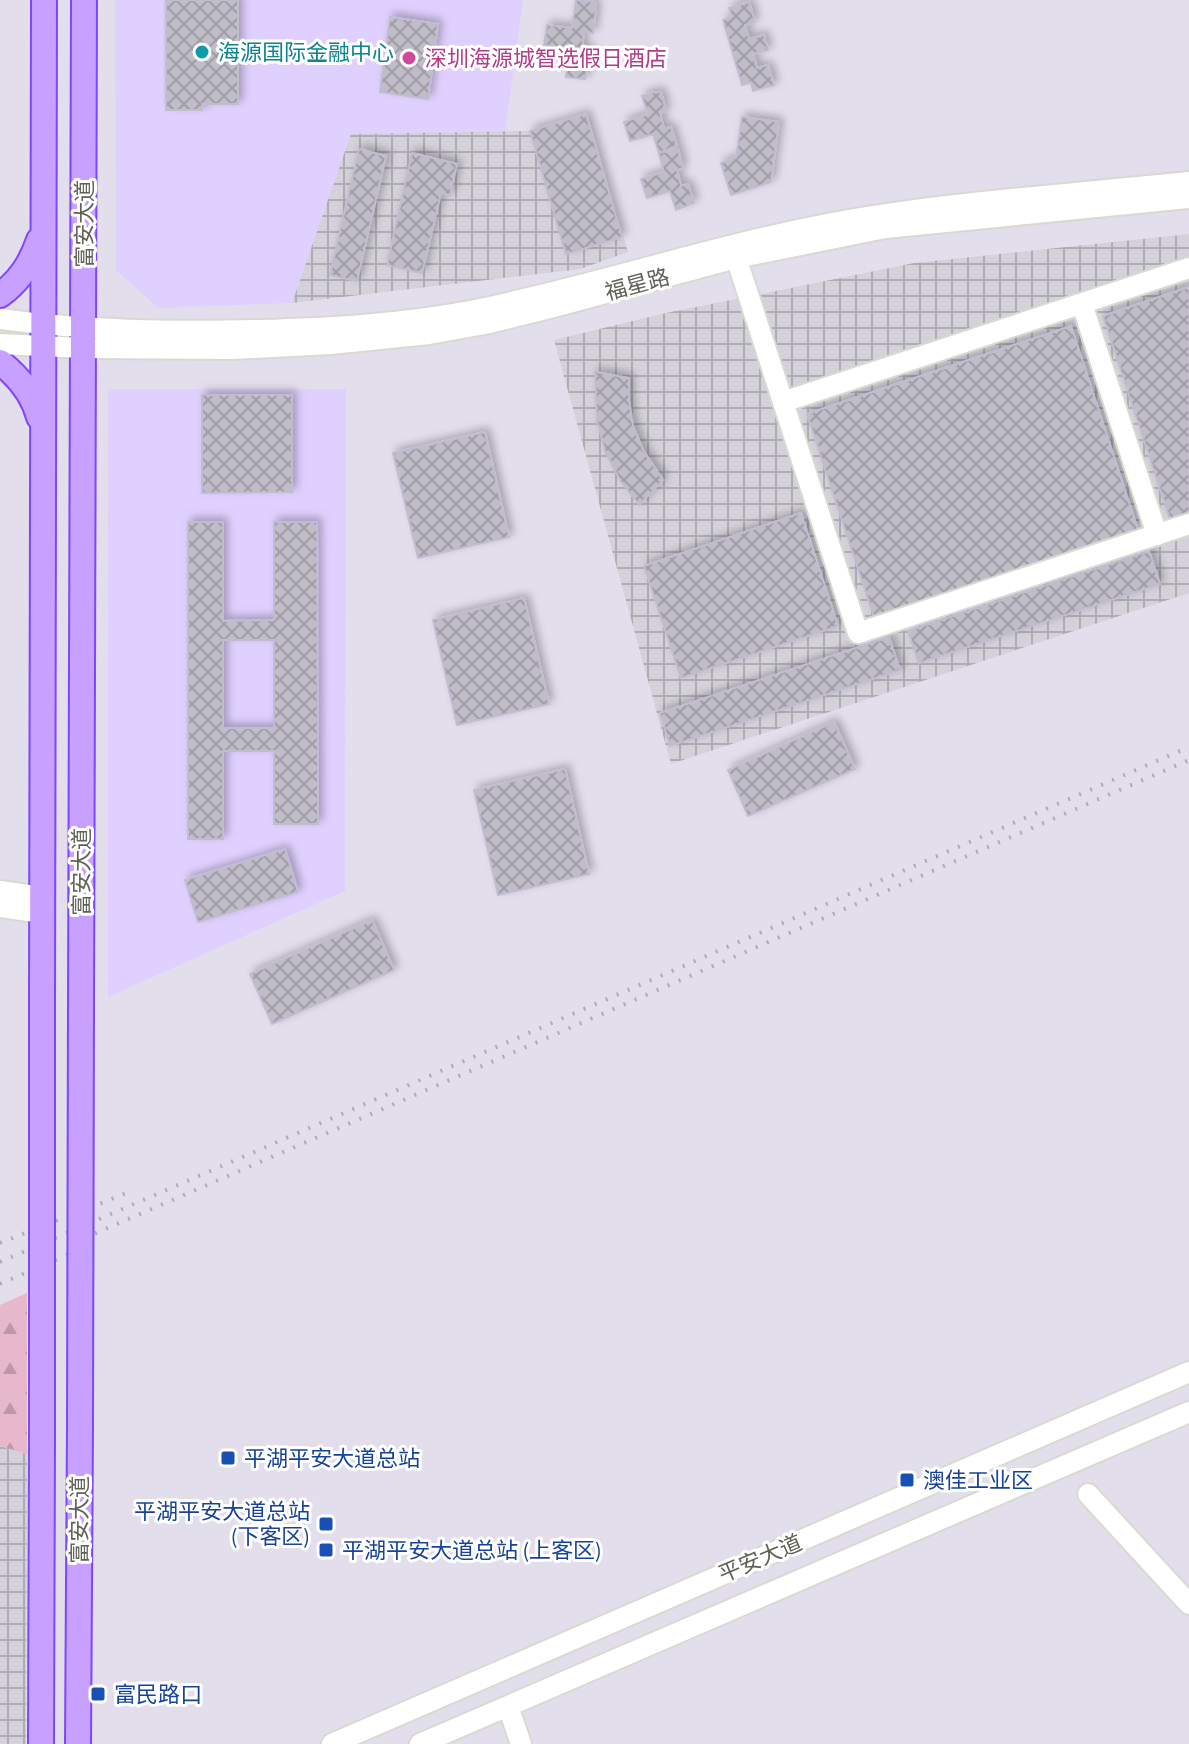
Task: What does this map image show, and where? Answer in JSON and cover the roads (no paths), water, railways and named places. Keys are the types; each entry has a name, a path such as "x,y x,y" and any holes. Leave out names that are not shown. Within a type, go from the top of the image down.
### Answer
{"main road":[{"name":"富安大道","path":"41,1742 44,0"},
{"name":"富安大道","path":"78,1744 84,0"},
{"path":"43,121 84,121"},
{"path":"0,295 23,274 33,258 43,219"},
{"path":"0,362 23,383 32,397 43,433"},
{"path":"43,504 83,505"}],"street":[{"name":"福星路","path":"43,335 282,347 429,334 550,308 836,222 1189,182"},
{"name":"福星路","path":"734,251 885,228 1189,198"},
{"path":"734,251 858,633 1189,524"},
{"path":"783,402 1189,268"},
{"path":"1082,304 1157,535"},
{"path":"0,319 43,335"},
{"path":"0,344 43,335"},
{"path":"0,891 42,905"},
{"path":"0,907 42,905"},
{"name":"平安大道","path":"332,1744 1189,1372"},
{"name":"平安大道","path":"420,1744 1189,1412"},
{"path":"1088,1494 1189,1604"},
{"path":"508,1706 521,1744"}],"railway":[{"path":"0,1262 1189,747"},
{"path":"73,1243 1189,760"},
{"path":"0,1243 134,1190"},
{"path":"0,1284 88,1246"}],"place":[{"name":"海源国际金融中心","path":"202,52"},
{"name":"深圳海源城智选假日酒店","path":"409,58"},
{"name":"平湖平安大道总站","path":"228,1458"},
{"name":"澳佳工业区","path":"907,1480"},
{"name":"平湖平安大道总站 (下客区)","path":"326,1524"},
{"name":"平湖平安大道总站 (上客区)","path":"326,1550"},
{"name":"富民路口","path":"98,1694"}]}
